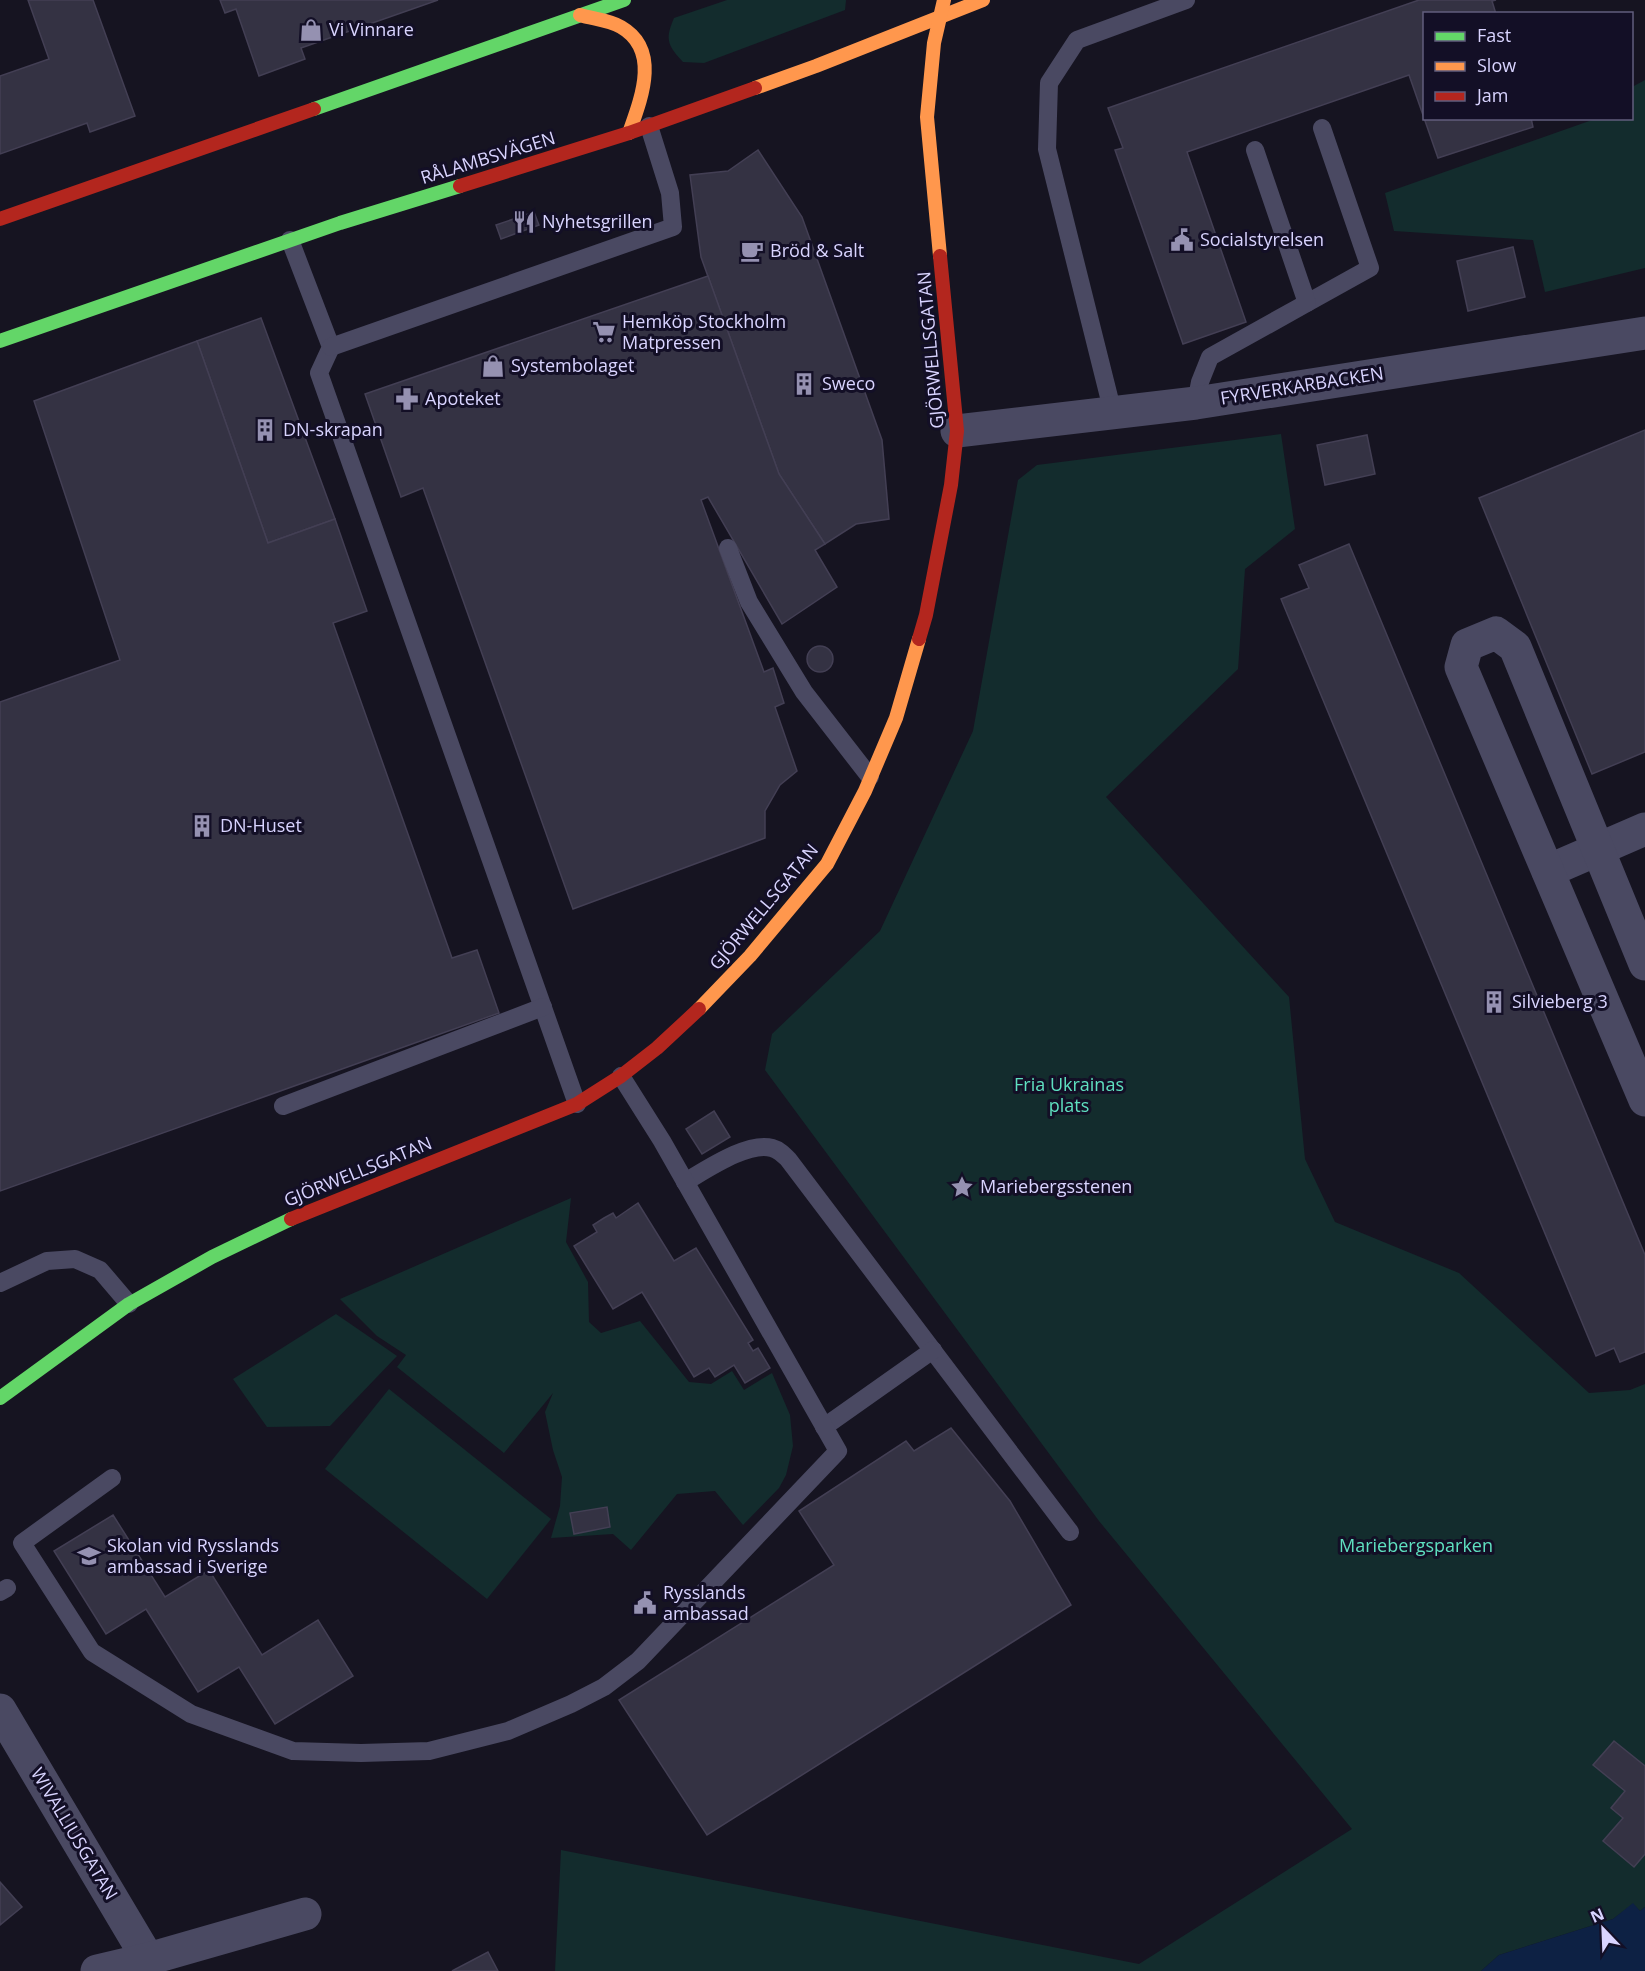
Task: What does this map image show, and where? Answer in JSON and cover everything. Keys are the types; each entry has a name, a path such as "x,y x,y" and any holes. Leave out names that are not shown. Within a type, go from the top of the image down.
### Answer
{"street":[{"path":"0,219 624,0"},
{"name":"GJÖRWELLSGATAN","path":"0,1398 129,1304 212,1257 298,1215 577,1104 621,1076 657,1048 704,1004 771,931 827,864 896,718 926,615 951,485 957,431 927,117 930,73 938,18 944,0"},
{"name":"RÅLAMBSVÄGEN","path":"0,341 340,223 629,133 816,66 982,0"},
{"path":"580,15 621,27 632,34 641,49 646,65 645,82 629,133"},
{"name":"FYRVERKARBACKEN","path":"957,431 1196,403 1645,333"},
{"path":"1645,964 1515,647 1496,633 1467,645 1461,667 1645,1100"},
{"path":"1548,871 1645,829"},
{"name":"WIVALLIUSGATAN","path":"0,1710 148,1959"},
{"path":"97,1971 148,1959 305,1914"}],"lane":[{"path":"1113,413 1047,149 1049,83 1077,40 1186,0"},
{"path":"331,347 673,227 670,193 649,126"},
{"path":"1196,403 1200,382 1210,357 1370,268 1322,128"},
{"path":"1255,150 1307,303"},
{"path":"290,240 331,347 319,373 577,1104"},
{"path":"728,548 749,602 804,692 870,777"},
{"path":"284,1106 543,1008"},
{"path":"112,1478 22,1543 92,1652 191,1714 293,1751 361,1753 429,1751 507,1731 571,1704 604,1687 638,1661 838,1452 685,1182 621,1076"},
{"path":"685,1182 747,1149 771,1148 788,1159 1070,1532"},
{"path":"0,1283 47,1261 75,1258 100,1270 129,1304"},
{"path":"824,1427 933,1350"}],"green space":[{"path":"727,0 846,0 845,10 704,63 683,62 669,42 669,31 674,18"},
{"path":"1645,80 1645,268 1545,292 1533,240 1394,231 1385,193 1592,120 1633,120 1633,86"},
{"path":"1281,434 1295,529 1245,569 1238,669 1106,797 1289,997 1305,1159 1335,1222 1459,1273 1589,1393 1630,1390 1645,1384 1645,1907 1640,1911 1633,1904 1613,1919 1499,1955 1481,1971 555,1971 561,1850 1139,1964 1352,1829 1099,1521 765,1070 772,1034 880,931 973,731 1018,480 1037,465"},
{"path":"571,1198 566,1242 588,1282 589,1322 601,1333 640,1321 689,1382 711,1384 732,1371 744,1390 772,1373 790,1415 793,1446 786,1475 779,1488 743,1525 715,1491 677,1494 631,1550 613,1534 551,1538 560,1506 562,1477 553,1450 545,1412 553,1393 504,1453 397,1367 406,1355 377,1336 340,1299"},
{"path":"336,1314 397,1356 330,1426 267,1427 233,1379"},
{"path":"389,1389 551,1519 487,1599 325,1469"}],"water":[{"path":"1633,1903 1640,1911 1645,1907 1645,1971 1481,1971 1499,1955 1613,1919"}],"building":[{"path":"28,0 93,0 135,116 90,132 87,123 0,154 0,76 49,59"},
{"path":"220,0 438,0 301,48 305,59 259,76 236,9 225,13"},
{"name":"Socialstyrelsen","path":"1419,0 1496,0 1492,1 1495,12 1423,12 1423,115 1409,75 1187,152 1246,322 1183,344 1115,150 1123,148 1108,108"},
{"path":"1425,120 1531,120 1533,127 1438,158"},
{"name":"Sweco","path":"758,150 802,217 882,440 889,519 856,524 825,544 779,474 701,257 690,175 728,171"},
{"path":"534,212 539,225 501,239 496,225"},
{"path":"1513,247 1525,297 1468,311 1457,261"},
{"path":"708,276 779,474 825,544 815,550 837,587 782,624 708,497 701,500 764,672 773,668 784,703 775,707 797,771 780,785 765,811 765,838 573,909 423,488 401,497 365,394"},
{"name":"DN-skrapan","path":"261,318 335,519 268,543 197,341"},
{"name":"DN-Huset","path":"197,341 268,543 335,519 367,611 333,623 452,958 477,950 499,1013 0,1191 0,702 120,660 34,401"},
{"path":"1645,430 1645,752 1592,774 1479,498"},
{"path":"1367,435 1375,474 1325,485 1317,445"},
{"name":"Silvieberg 3","path":"1349,544 1645,1255 1645,1352 1620,1362 1614,1348 1596,1356 1281,599 1309,588 1299,565"},
{"path":"820,646 830,649 833,659 830,669 820,672 810,669 807,659 810,649"},
{"path":"714,1111 730,1137 702,1154 686,1129"},
{"path":"638,1203 674,1261 696,1248 753,1340 748,1343 753,1351 758,1348 770,1368 745,1383 734,1365 715,1377 709,1368 694,1377 642,1292 613,1309 574,1246 597,1232 593,1225 613,1213 616,1218"},
{"path":"951,1428 1010,1501 1071,1605 707,1835 619,1700 834,1565 799,1511 906,1441 914,1451"},
{"path":"607,1507 610,1527 574,1534 570,1513"},
{"path":"113,1515 165,1597 209,1570 262,1655 318,1620 353,1676 275,1724 239,1667 198,1692 146,1609 106,1634 54,1551"},
{"path":"1614,1741 1645,1766 1645,1854 1634,1867 1603,1841 1623,1818 1611,1808 1625,1791 1593,1765"},
{"path":"0,1882 22,1907 0,1925"},
{"path":"488,1952 498,1971 452,1971"}],"traffic: fast":[{"path":"314,109 624,0"},
{"path":"0,341 340,223 460,186"},
{"path":"0,1398 129,1304 212,1257 291,1219"}],"traffic: slow":[{"path":"940,256 927,117 934,43 944,0"},
{"path":"755,88 983,0"},
{"path":"580,15 621,27 641,48 644,62 642,91 629,133"},
{"path":"699,1009 750,956 827,864 865,791 896,718 919,639"}],"traffic: jam":[{"path":"460,186 629,133 755,88"},
{"path":"0,219 314,109"},
{"path":"919,639 926,615 951,485 957,431 940,256"},
{"path":"291,1219 577,1104 621,1076 657,1048 699,1009"}],"place":[{"name":"Vi Vinnare","path":"311,30"},
{"name":"Nyhetsgrillen","path":"524,222"},
{"name":"Socialstyrelsen","path":"1182,240"},
{"name":"Bröd & Salt","path":"752,251"},
{"name":"Hemköp Stockholm Matpressen","path":"604,332"},
{"name":"Systembolaget","path":"493,366"},
{"name":"Sweco","path":"804,384"},
{"name":"Apoteket","path":"407,399"},
{"name":"DN-skrapan","path":"265,430"},
{"name":"DN-Huset","path":"202,826"},
{"name":"Silvieberg 3","path":"1494,1002"},
{"name":"Mariebergsstenen","path":"962,1187"},
{"name":"Skolan vid Rysslands ambassad i Sverige","path":"89,1556"},
{"name":"Rysslands ambassad","path":"645,1603"}],"park label":[{"name":"Fria Ukrainas plats","path":"1069,1095"},
{"name":"Mariebergsparken","path":"1416,1546"}]}
